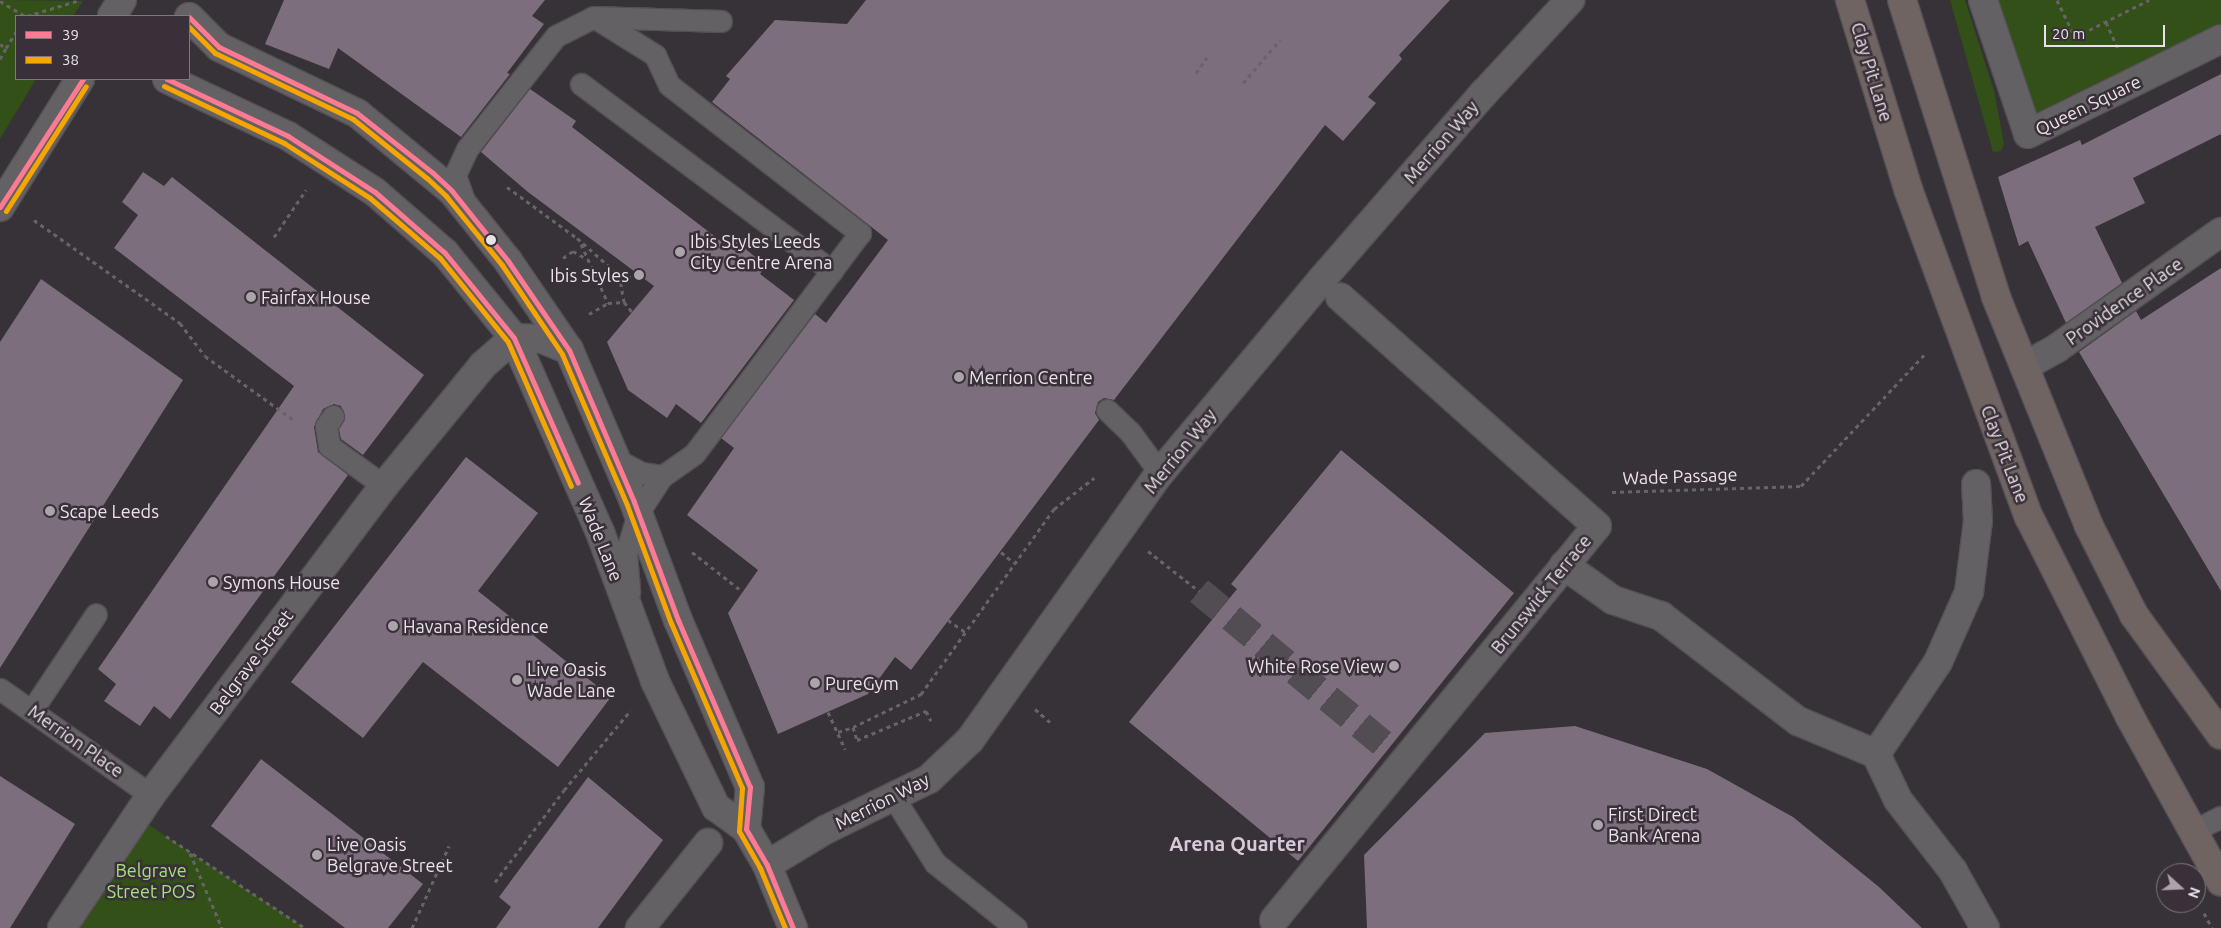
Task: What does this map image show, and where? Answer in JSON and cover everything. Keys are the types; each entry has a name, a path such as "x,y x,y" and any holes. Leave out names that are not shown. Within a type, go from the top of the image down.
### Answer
{"highway":[{"name":"Clay Pit Lane","path":"1850,0 1908,189 2029,517 2130,717 2221,882"},
{"path":"1902,0 1996,298 2089,526 2134,615 2221,734"}],"street":[{"path":"113,15 122,0"},
{"path":"180,0 188,15"},
{"name":"Merrion Way","path":"767,865 825,830 894,798 929,779 970,740 1160,473 1329,271 1484,92 1570,0"},
{"name":"Queen Square","path":"1983,0 2028,134 2221,38"},
{"path":"190,17 219,47 356,113 433,173 508,261 569,350 638,513 678,620 750,787 746,829"},
{"path":"2,203 81,80"},
{"name":"Wade Lane","path":"169,80 288,136 374,192 445,253 514,338 600,532 655,681 716,807 746,829 767,865 793,928"},
{"name":"Providence Place","path":"2025,366 2057,348 2221,232"},
{"name":"Brunswick Terrace","path":"1271,924 1596,526 1340,297"},
{"path":"514,338 542,339 569,350"},
{"name":"Belgrave Street","path":"62,928 151,795 384,486 483,365 514,338"},
{"path":"1876,754 1938,662 1969,592 1978,521 1976,484"},
{"path":"1564,565 1613,600 1661,616 1798,721 1876,754 1898,800 1953,871 1985,928"},
{"path":"640,928 708,843"}],"lane":[{"path":"594,17 655,55 669,85 860,233 694,454 662,476 638,513 626,554 631,616"},
{"path":"468,212 455,175 467,149 556,36 594,17 721,21"},
{"path":"581,84 832,271"},
{"path":"1107,410 1130,432 1160,473"},
{"path":"333,416 326,426 329,446 384,486"},
{"path":"615,459 641,472 662,476"},
{"path":"32,710 96,614"},
{"name":"Merrion Place","path":"0,689 151,795"},
{"path":"894,798 935,864 1016,928"},
{"path":"2193,831 2221,817"}],"path":[{"path":"29,15 81,0"},
{"path":"2057,0 2075,37 2149,0"},
{"path":"0,1 24,15"},
{"path":"0,59 15,34"},
{"path":"1243,83 1280,40"},
{"path":"0,44 6,48"},
{"path":"1196,73 1207,57"},
{"path":"274,237 326,160"},
{"path":"507,187 580,242 619,275 628,278 639,275"},
{"path":"2,203 180,324 205,356 329,446"},
{"path":"580,242 608,303"},
{"path":"564,258 573,251 587,259"},
{"path":"619,275 624,302 634,313"},
{"path":"589,314 608,303 624,302"},
{"name":"Wade Passage","path":"1560,493 1801,486 1924,354"},
{"path":"838,732 853,727 922,694 1054,509 1094,478"},
{"path":"683,546 743,592"},
{"path":"1145,549 1199,591"},
{"path":"1001,552 1014,563"},
{"path":"948,620 965,632"},
{"path":"495,882 564,790 655,681"},
{"path":"853,727 857,740 926,711 931,721"},
{"path":"828,712 845,749"},
{"path":"128,830 158,830 305,928"},
{"path":"412,928 450,846"},
{"path":"190,852 222,928"}],"green space":[{"path":"0,0 83,1 74,15 15,15 15,80 35,80 0,139"},
{"path":"1950,0 1965,0 1994,91 2004,144 2001,151 1993,152"},
{"path":"1983,0 2221,0 2221,39 2027,135"},
{"name":"Belgrave Street POS","path":"137,817 305,928 62,928"}],"building":[{"path":"284,0 545,0 532,16 544,24 507,73 510,74 461,137 338,48 329,69 265,44"},
{"name":"Merrion Centre","path":"866,0 1450,0 1399,55 1402,59 1368,97 1376,103 1343,141 1325,125 1114,400 1104,398 1098,402 1095,413 1099,420 911,670 895,657 868,694 778,734 728,613 758,570 687,515 734,448 721,438 815,314 826,323 888,240 712,102 730,79 726,76 775,20 847,24"},
{"path":"2221,74 2221,134 2133,178 2145,203 2095,227 2122,283 2066,323 2028,241 2019,246 1998,177 2080,140 2082,145"},
{"name":"Ibis Styles Leeds City Centre Arena","path":"530,89 576,121 572,127 726,245 730,236 766,266 760,274 794,300 701,423 676,404 667,418 628,390 607,342 654,286 528,192 481,152"},
{"path":"143,172 164,186 172,177 424,375 363,455 341,439 339,429 345,417 341,406 334,404 323,409 314,427 318,452 348,475 170,719 154,706 140,726 104,701 116,684 98,669 294,386 114,248 138,215 122,202"},
{"path":"2221,268 2221,591 2079,352 2136,311 2141,320"},
{"name":"Scape Leeds","path":"41,279 183,380 0,668 0,342"},
{"name":"White Rose View","path":"1341,450 1514,593 1298,861 1129,722 1237,589 1231,584"},
{"name":"Havana Residence","path":"466,457 538,513 478,591 611,697 558,767 423,662 363,738 291,682"},
{"name":"First Direct Bank Arena","path":"1575,726 1707,769 1793,817 1879,887 1922,928 1367,928 1364,855 1485,733"},
{"name":"Live Oasis Belgrave Street","path":"261,759 423,884 388,928 345,928 211,826"},
{"path":"0,776 75,824 10,928 0,928"},
{"path":"588,777 663,840 598,928 496,928 511,907 499,897"}],"tunnel":[{"path":"1199,591 1404,761"}],"transit line":[{"name":"39","path":"190,18 219,47 357,113 433,173 452,191 508,261 569,350 634,502 678,620 750,787 746,829 767,865 793,928"},
{"name":"38","path":"190,28 215,53 353,119 428,179 446,196 502,265 562,354 627,505 671,623 742,788 739,831 760,868 785,928"},
{"name":"39","path":"0,207 82,80"},
{"name":"39","path":"169,80 288,136 375,192 445,253 514,338 578,483"},
{"name":"38","path":"6,211 86,86"},
{"name":"38","path":"164,86 284,143 370,198 440,258 508,342 571,486"}],"place":[{"name":"Ibis Styles Leeds City Centre Arena","path":"680,252"},
{"name":"Ibis Styles","path":"639,275"},
{"name":"Fairfax House","path":"251,297"},
{"name":"Merrion Centre","path":"959,377"},
{"name":"Scape Leeds","path":"50,511"},
{"name":"Symons House","path":"213,582"},
{"name":"Havana Residence","path":"393,626"},
{"name":"White Rose View","path":"1394,666"},
{"name":"Live Oasis Wade Lane","path":"517,680"},
{"name":"PureGym","path":"815,683"},
{"name":"First Direct Bank Arena","path":"1598,825"},
{"name":"Live Oasis Belgrave Street","path":"317,855"}],"district":[{"name":"Arena Quarter","path":"1237,843"}]}
